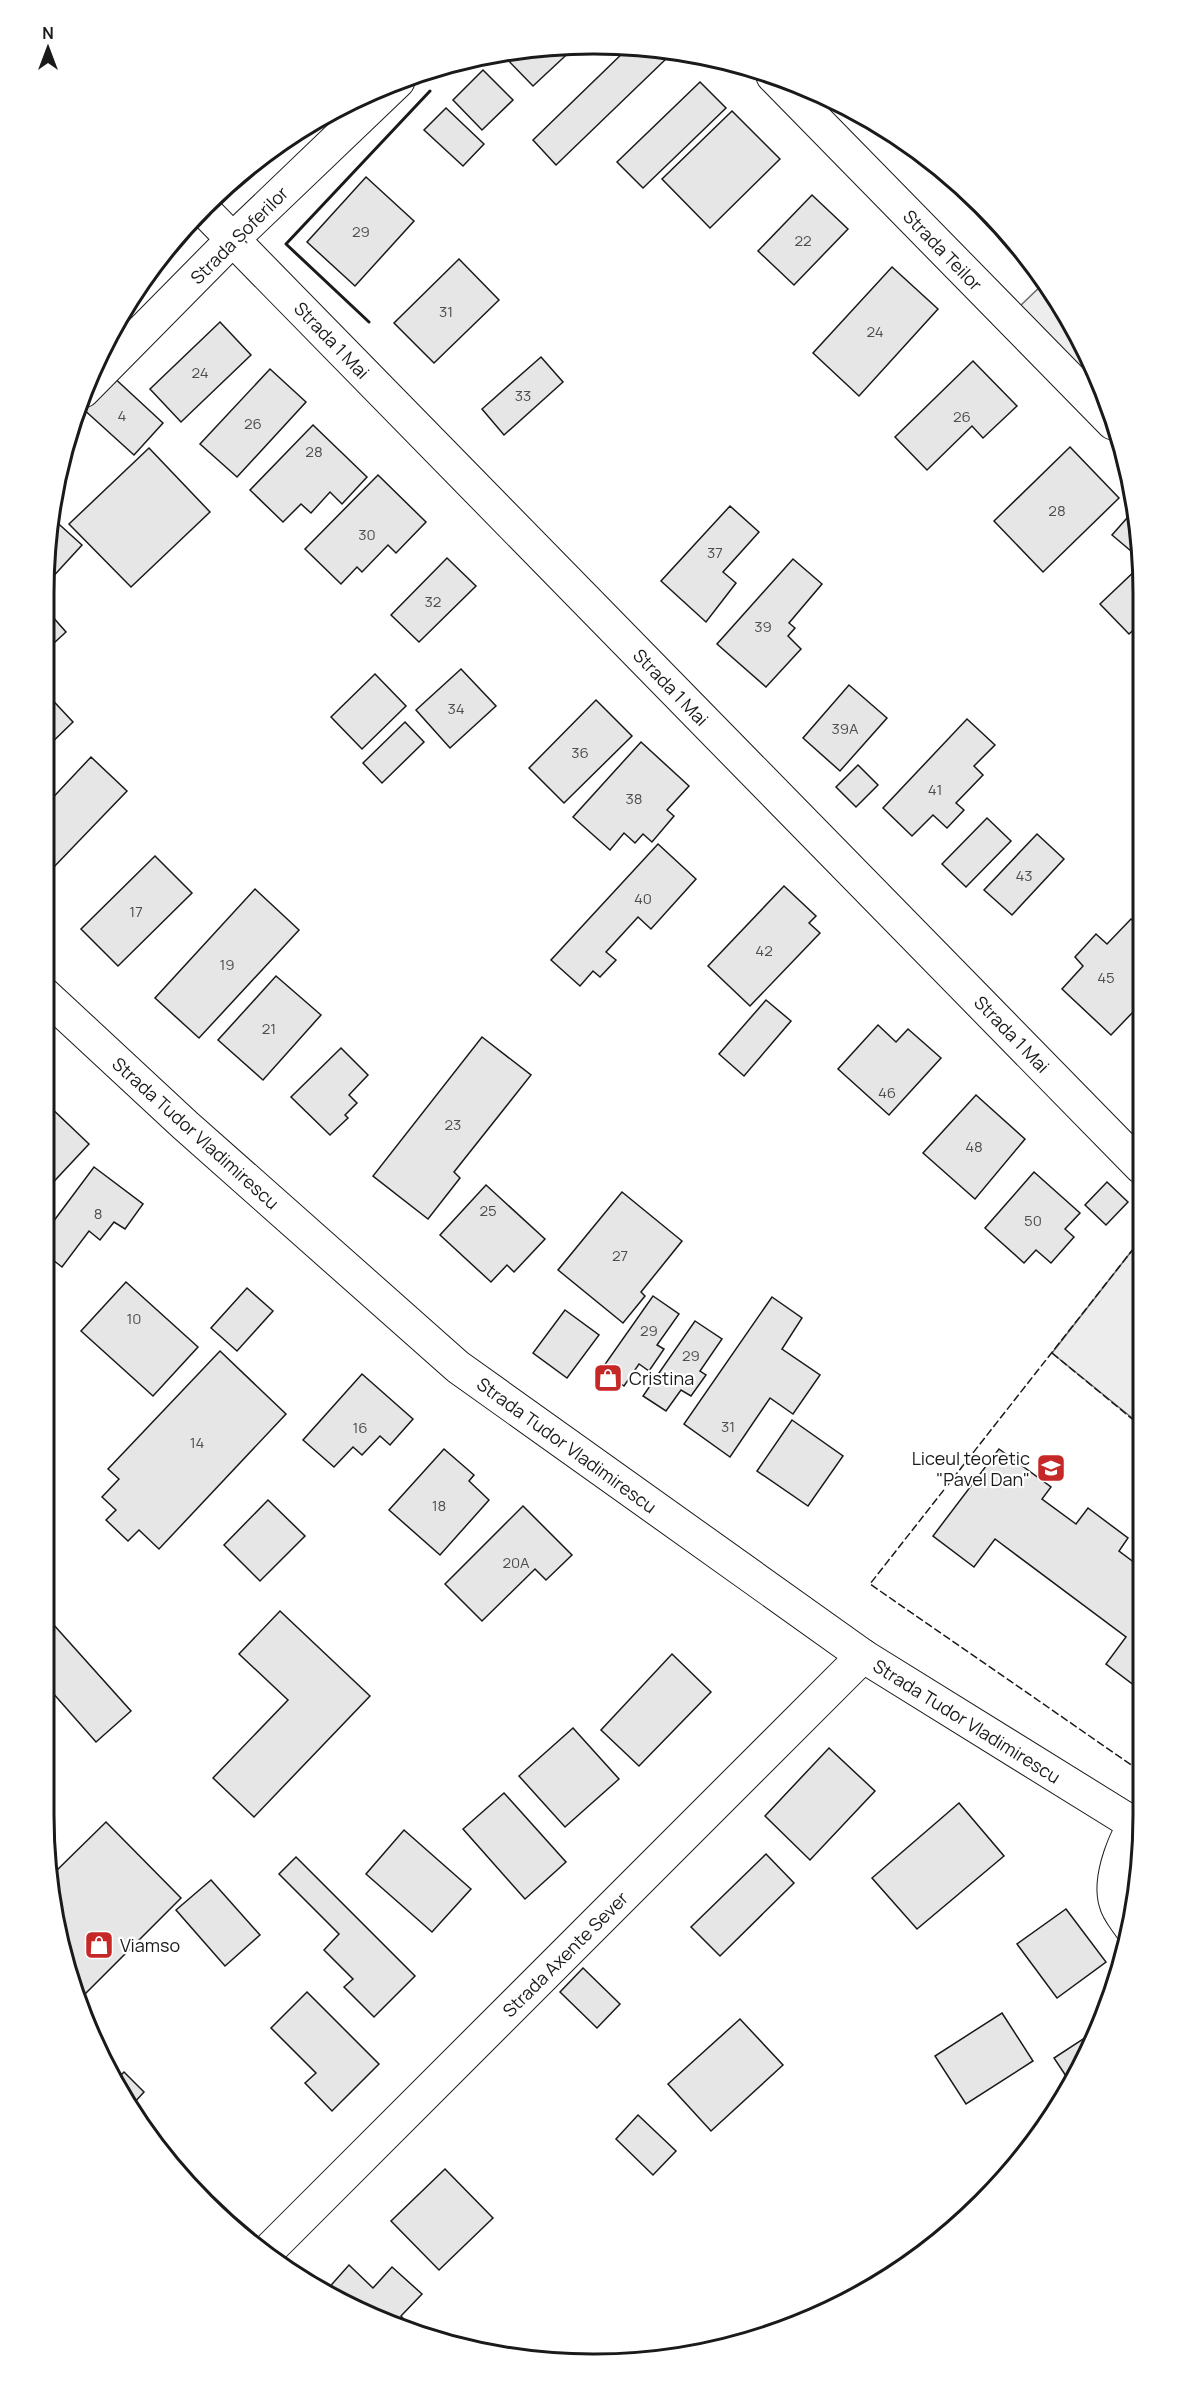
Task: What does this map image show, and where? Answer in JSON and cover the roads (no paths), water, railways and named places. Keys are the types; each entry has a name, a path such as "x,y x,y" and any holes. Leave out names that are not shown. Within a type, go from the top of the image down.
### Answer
{"street":[{"name":"Strada Teilor","path":"787,90 1100,410"},
{"name":"Strada Șoferilor","path":"102,371 233,239 380,98"},
{"name":"Strada 1 Mai","path":"209,215 1133,1159"},
{"name":"Strada Tudor Vladimirescu","path":"54,1003 185,1125 458,1367 863,1656 1133,1819"},
{"name":"Strada Axente Sever","path":"272,2247 863,1656"},
{"path":"1124,1916 1116,1904 1113,1879 1132,1839"}],"place":[{"name":"Cristina","path":"608,1378"},
{"name":"Liceul teoretic \"Pavel Dan\"","path":"1051,1468"},
{"name":"Viamso","path":"99,1945"}]}
